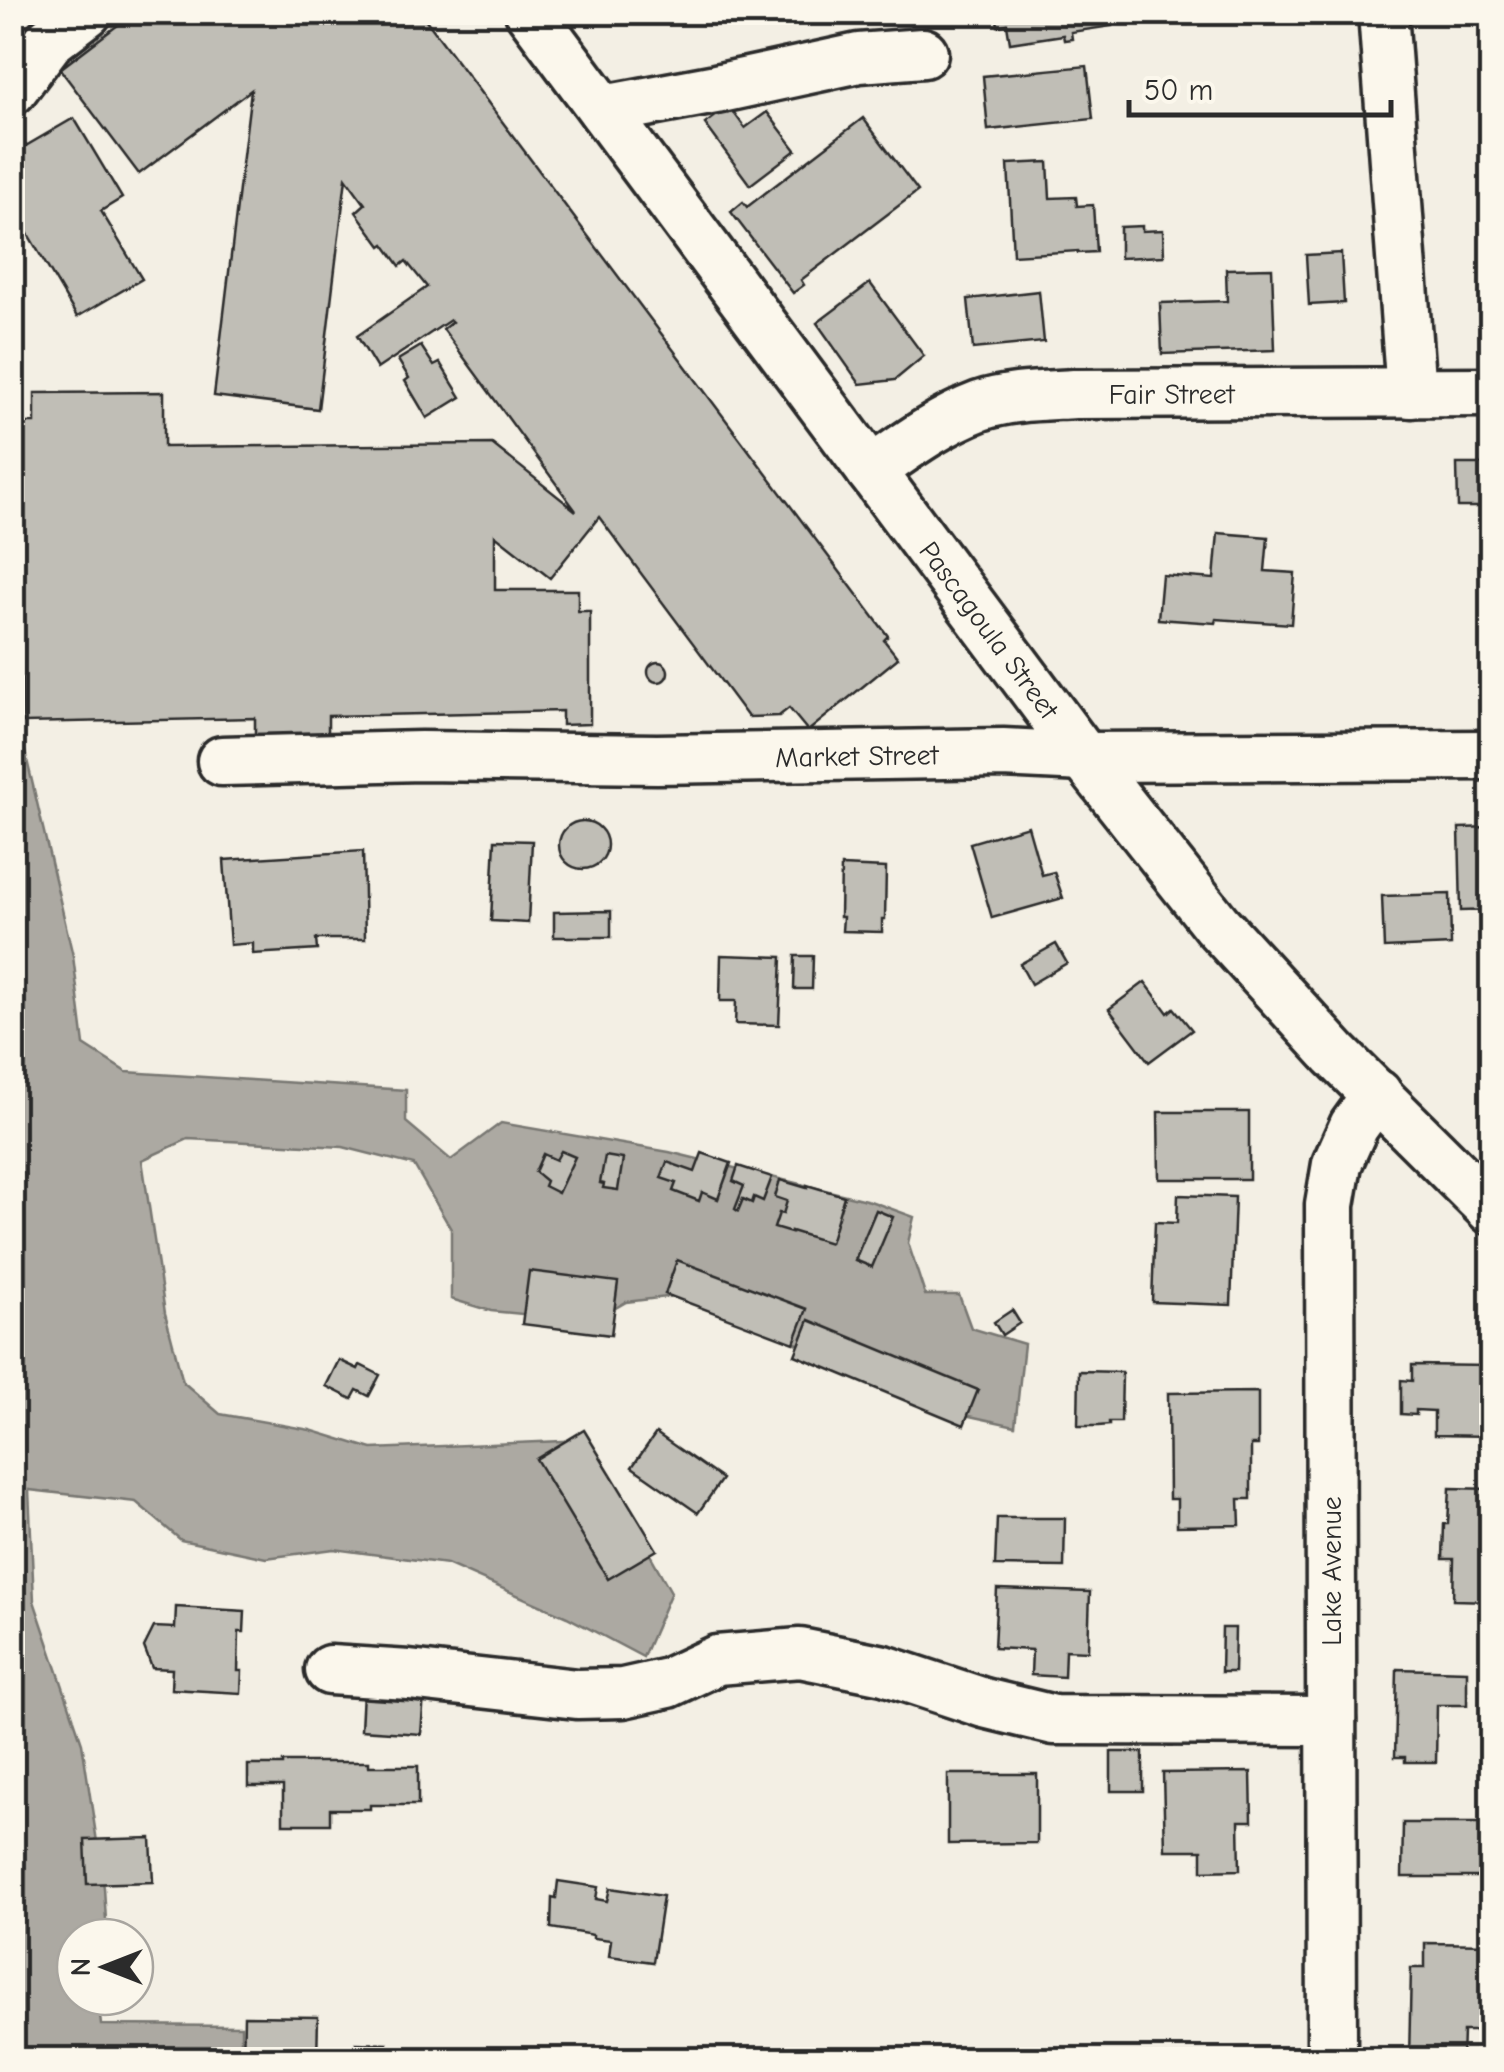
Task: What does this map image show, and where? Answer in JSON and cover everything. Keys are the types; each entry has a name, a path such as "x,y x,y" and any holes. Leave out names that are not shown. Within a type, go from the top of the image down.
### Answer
{"street":[{"path":"12,90 50,41 88,12"},
{"name":"Pascagoula Street","path":"530,12 1084,756 1216,924 1336,1054 1492,1210"},
{"path":"1383,12 1411,393"},
{"path":"603,110 859,58 923,53"},
{"name":"Fair Street","path":"871,471 929,431 963,414 1022,397 1492,392"},
{"name":"Market Street","path":"222,761 1003,753 1492,755"},
{"name":"Lake Avenue","path":"1332,2060 1330,1205 1337,1164 1354,1126 1376,1094"},
{"path":"330,1670 577,1694 624,1693 668,1683 717,1660 800,1653 884,1670 984,1703 1054,1720 1331,1721"}],"shaded area":[{"path":"12,696 73,956 84,1045 126,1072 406,1090 406,1122 451,1160 501,1123 669,1152 870,1201 914,1217 908,1243 925,1295 959,1295 971,1328 1024,1344 1015,1426 965,1415 683,1295 626,1302 593,1321 491,1311 451,1299 451,1229 414,1165 343,1147 188,1139 142,1160 165,1313 183,1382 220,1414 310,1430 372,1449 586,1440 671,1592 643,1657 567,1617 447,1564 334,1549 266,1558 181,1540 136,1502 29,1490 34,1601 82,1743 106,1917 55,1917 55,2017 100,2017 101,2025 241,2026 241,2059 13,2059"}],"building":[{"path":"135,12 420,12 888,636 884,640 898,658 808,731 789,708 779,716 748,717 599,517 550,578 495,535 495,590 578,590 578,611 590,611 590,724 562,725 562,711 328,716 328,738 255,739 255,718 23,723 21,612 12,600 12,423 35,423 35,393 164,392 164,447 492,444 576,511 443,329 450,320 377,369 357,336 427,287 406,261 400,266 384,244 381,246 356,212 365,204 346,178 318,409 214,396 251,90 139,174 60,69"},
{"path":"996,12 1110,12 1112,26 1071,32 1072,39 1064,40 1063,35 1010,43 1007,24 998,26"},
{"path":"1087,66 1093,119 988,130 983,76"},
{"path":"729,106 745,128 767,112 796,150 750,185 705,124"},
{"path":"74,118 122,198 101,211 142,279 77,317 12,207 12,154"},
{"path":"863,118 918,191 801,280 804,285 793,293 731,212 743,202 747,207"},
{"path":"1048,162 1050,198 1076,197 1077,206 1093,205 1096,252 1013,255 1008,164"},
{"path":"1142,226 1142,231 1163,230 1164,256 1120,258 1120,227"},
{"path":"1341,253 1344,303 1309,305 1306,255"},
{"path":"1272,268 1275,350 1162,354 1160,303 1227,301 1226,269"},
{"path":"870,283 924,356 895,380 860,384 817,323"},
{"path":"1039,291 1044,342 973,349 968,299"},
{"path":"421,346 434,366 440,363 461,397 427,418 405,381 409,378 398,360"},
{"path":"1457,464 1492,464 1492,507 1458,507"},
{"path":"1218,533 1268,537 1265,571 1295,573 1291,624 1158,619 1162,575 1214,579"},
{"path":"654,662 662,662 668,672 662,682 654,682 648,676 648,668"},
{"path":"583,821 600,828 607,845 600,862 583,869 566,862 559,845 566,828"},
{"path":"1028,826 1042,875 1054,872 1063,898 992,918 970,843"},
{"path":"1492,827 1492,910 1461,911 1459,828"},
{"path":"495,840 532,841 528,923 491,921"},
{"path":"363,851 365,939 316,939 317,950 253,954 253,943 230,945 224,860"},
{"path":"841,866 886,868 882,932 842,931"},
{"path":"1450,894 1451,945 1384,948 1382,896"},
{"path":"611,911 611,937 554,937 554,912"},
{"path":"1056,944 1067,963 1031,984 1020,964"},
{"path":"721,955 782,957 779,1025 735,1024 736,1001 720,1001"},
{"path":"795,956 813,956 812,989 794,989"},
{"path":"1145,982 1168,1013 1174,1008 1192,1030 1149,1062 1109,1009"},
{"path":"1158,1112 1249,1112 1249,1179 1159,1179"},
{"path":"561,1151 575,1157 558,1193 544,1186 546,1181 535,1172 543,1154 556,1160"},
{"path":"702,1153 731,1163 718,1199 702,1192 699,1201 673,1191 676,1183 661,1178 667,1162 695,1172"},
{"path":"605,1156 623,1159 618,1190 603,1188 600,1183"},
{"path":"738,1166 772,1177 763,1201 754,1197 752,1203 743,1199 738,1211 735,1209 744,1186 733,1181"},
{"path":"780,1180 844,1196 830,1243 774,1228 787,1201 775,1197"},
{"path":"1178,1195 1235,1197 1231,1305 1152,1302 1155,1222 1177,1223"},
{"path":"876,1210 893,1217 872,1267 855,1260"},
{"path":"677,1260 807,1309 794,1343 665,1294"},
{"path":"529,1271 618,1282 611,1335 522,1324"},
{"path":"1012,1310 1020,1323 1002,1335 994,1322"},
{"path":"809,1320 978,1390 964,1425 795,1355"},
{"path":"339,1360 380,1375 369,1396 357,1390 352,1399 326,1386"},
{"path":"1412,1365 1492,1366 1491,1436 1434,1435 1434,1411 1401,1414 1401,1380 1412,1381"},
{"path":"1079,1371 1122,1372 1121,1422 1078,1426"},
{"path":"1258,1392 1258,1445 1251,1445 1251,1499 1239,1499 1240,1525 1177,1526 1177,1499 1169,1499 1168,1393"},
{"path":"584,1430 657,1550 608,1579 536,1459"},
{"path":"656,1433 722,1479 698,1513 632,1467"},
{"path":"1450,1488 1492,1489 1492,1601 1453,1600 1454,1559 1443,1559"},
{"path":"997,1518 1065,1518 1064,1567 995,1566"},
{"path":"997,1589 1090,1592 1088,1651 1065,1650 1064,1677 1031,1675 1032,1650 994,1648"},
{"path":"176,1607 245,1611 244,1632 239,1632 241,1693 171,1689 172,1669 152,1668 144,1647 154,1627 175,1628"},
{"path":"1222,1628 1235,1628 1234,1672 1221,1672"},
{"path":"1397,1669 1467,1671 1467,1705 1437,1705 1436,1762 1405,1762 1405,1757 1395,1757"},
{"path":"363,1691 424,1695 421,1734 361,1730"},
{"path":"1111,1752 1143,1752 1143,1791 1111,1791"},
{"path":"283,1762 418,1766 418,1805 330,1809 330,1824 283,1824 283,1786 248,1786 248,1765"},
{"path":"1251,1772 1252,1821 1239,1821 1240,1870 1202,1871 1202,1850 1165,1850 1163,1773"},
{"path":"948,1774 1037,1774 1037,1843 948,1844"},
{"path":"1403,1823 1482,1823 1482,1836 1492,1836 1492,1877 1402,1877"},
{"path":"151,1838 153,1882 87,1884 85,1840"},
{"path":"558,1881 598,1887 596,1899 607,1901 610,1888 663,1896 653,1962 609,1956 611,1940 551,1928 552,1897 556,1898"},
{"path":"1425,1943 1492,1944 1492,2027 1485,2027 1485,2031 1463,2031 1462,2060 1409,2060 1411,1968 1425,1968"},
{"path":"244,2016 318,2017 317,2060 243,2060"},
{"path":"356,2043 387,2044 387,2060 356,2060"}]}
